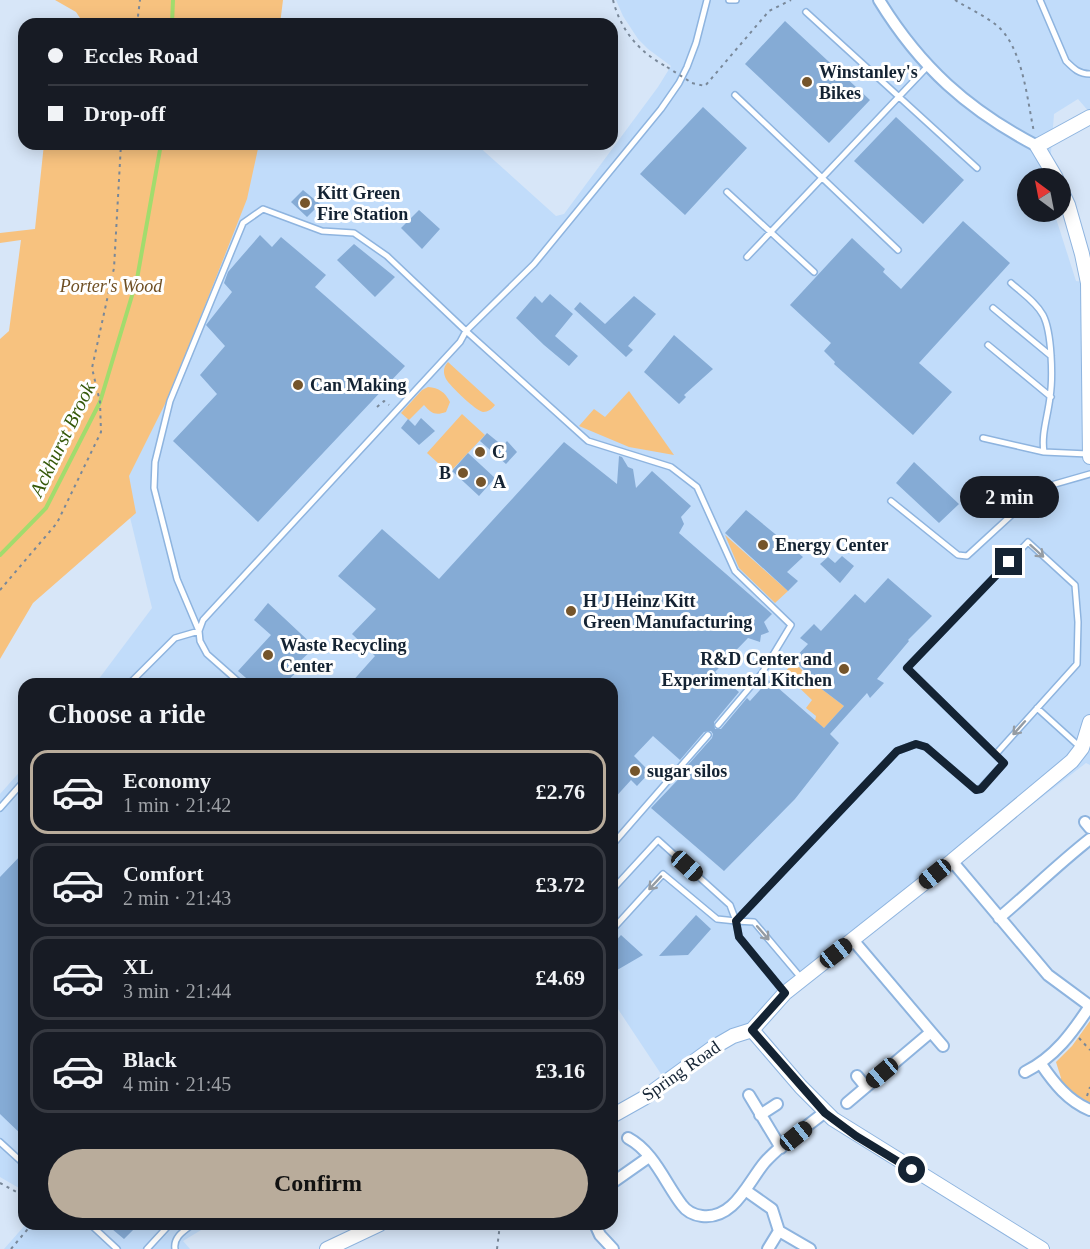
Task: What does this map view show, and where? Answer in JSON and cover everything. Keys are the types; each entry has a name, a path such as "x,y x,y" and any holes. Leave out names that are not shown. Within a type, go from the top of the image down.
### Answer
{"street":[{"path":"879,0 911,48 928,66 972,106 1001,128 1037,147 1050,168"},
{"path":"1037,147 1090,117"},
{"path":"1071,216 1089,283 1090,456"},
{"path":"1042,1249 856,1136 825,1113 752,1030 785,993 952,861 1071,761 1082,748 1090,722"},
{"path":"999,918 1055,867 1090,839"},
{"path":"952,861 1048,975 1090,1006 1059,1048 1041,1064 1026,1072"},
{"path":"853,940 943,1046"},
{"name":"Spring Road","path":"618,1113 644,1098 714,1047 733,1036 752,1030"},
{"path":"847,1103 931,1032"},
{"path":"1041,1064 1068,1097 1090,1110"},
{"path":"857,1076 866,1087"},
{"path":"749,1095 781,1148"},
{"path":"760,1115 777,1104"},
{"path":"628,1138 666,1178 682,1205 693,1214 706,1216 722,1212 735,1203 765,1163 825,1113"},
{"path":"618,1179 648,1157"},
{"path":"745,1190 772,1209 779,1231 810,1249"},
{"path":"327,1249 367,1230"},
{"path":"598,1230 613,1249"},
{"path":"768,1249 779,1231"}],"lane":[{"path":"199,631 203,620 460,342 466,332 534,264 661,109 687,67 696,44 707,0"},
{"path":"729,0 736,0"},
{"path":"1040,0 1066,61 1082,74 1090,74"},
{"path":"806,12 977,168"},
{"path":"747,257 928,66"},
{"path":"735,95 898,250"},
{"path":"727,192 814,272"},
{"path":"234,678 207,654 177,579 154,488 155,462 170,401 243,223 263,209 322,231 354,233 387,256 466,332 588,441 671,467 697,488 735,571 791,624 762,673 718,725"},
{"path":"1011,283 1044,316 1047,328 1051,397 1042,442 1044,452"},
{"path":"993,308 1050,356"},
{"path":"988,345 1051,397"},
{"path":"983,438 1044,452 1090,456"},
{"path":"891,501 958,555 967,556 1041,488 1090,474"},
{"path":"736,921 897,751 916,744 926,747 976,790 981,789 1004,763 907,668 1028,542 1075,585 1078,622 1077,664 996,754"},
{"path":"135,678 175,639 199,631"},
{"path":"1037,708 1082,748"},
{"path":"618,838 708,735"},
{"path":"0,808 18,788"},
{"path":"618,883 658,840 730,905 739,937 785,993"},
{"path":"618,923 663,874 717,919 754,922 803,980"},
{"path":"0,1142 18,1158"},
{"path":"96,1230 117,1249"},
{"path":"147,1249 164,1230"},
{"path":"175,1249 174,1243 186,1230"}],"path":[{"path":"138,18 140,0"},
{"path":"613,0 620,21 633,41 648,56 692,83 705,86 770,11 791,0"},
{"path":"955,0 996,24 1011,41 1022,74 1037,147"},
{"path":"0,590 57,524 101,432 100,402 92,368 114,268 122,150"},
{"path":"376,407 384,401 388,405"},
{"path":"1073,1032 1090,1050"},
{"path":"0,1183 18,1193"},
{"path":"11,1249 27,1230"},
{"path":"497,1249 499,1230"}],"shaded area":[{"path":"616,0 1090,0 1090,113 1078,99 1054,114 1050,168 1017,168 1017,222 1057,222 1076,281 1090,283 1090,765 1086,763 669,1086 618,1009 618,678 100,678 152,608 120,476 248,150 483,150 556,216 564,214 611,150 618,150 618,141 671,66 638,39"},
{"path":"18,774 18,1188 0,1177 0,794"},
{"path":"21,1230 201,1230 183,1241 190,1249 4,1249"}],"green space":[{"path":"55,0 283,0 281,18 80,18 76,12"},
{"name":"Porter's Wood","path":"43,150 258,150 247,199 170,394 129,476 136,513 33,603 0,659 0,339 9,331 21,240 0,243 0,233 35,229"},
{"path":"448,362 495,405 493,408 485,412 480,411 448,382 444,368"},
{"path":"428,387 441,391 446,396 450,402 446,412 434,413 424,405 409,420 401,413 422,390"},
{"path":"629,391 674,455 629,447 579,426 594,409 605,417"},
{"path":"462,414 485,435 449,473 427,453"},
{"path":"725,535 788,591 775,603 739,568"},
{"path":"794,662 819,687 844,706 824,728 815,721 816,716 806,708 812,700 784,673"},
{"path":"1090,1021 1090,1104 1074,1095 1059,1081 1061,1078 1056,1062 1072,1046"}],"building":[{"name":"Winstanley's Bikes","path":"785,21 870,100 829,143 745,64"},
{"path":"703,107 747,148 685,215 640,174"},
{"path":"896,117 964,180 923,224 854,161"},
{"name":"Kitt Green Fire Station","path":"303,190 320,204 307,217 291,202"},
{"path":"419,210 440,229 422,249 401,228"},
{"path":"963,221 1010,263 919,363 952,392 913,435 834,364 835,362 824,351 831,343 790,305 852,238 885,269 883,272 901,289"},
{"name":"Can Making","path":"260,235 272,247 281,237 326,275 315,287 405,366 258,522 173,441 217,394 200,375 225,346 206,325 232,292 224,283 228,272"},
{"path":"354,244 395,277 375,297 337,260"},
{"path":"550,294 573,314 555,336 578,356 569,366 516,318 535,296 542,303"},
{"path":"634,296 656,314 628,346 633,350 626,357 574,309 580,302 605,324"},
{"path":"674,335 713,369 684,395 686,397 679,404 644,372"},
{"path":"421,418 435,431 419,445 401,428 408,419 415,426"},
{"path":"487,433 503,446 507,441 517,452 506,464 480,441"},
{"name":"H J Heinz Kitt Green Manufacturing","path":"564,442 617,484 619,456 628,467 633,469 636,488 652,471 691,506 681,517 684,524 679,533 772,614 764,622 769,632 761,635 760,642 748,638 715,672 739,692 714,722 715,729 721,729 747,698 750,701 769,680 824,728 844,706 819,687 794,659 808,644 800,638 814,624 821,631 855,594 865,603 888,578 932,616 908,640 877,679 884,683 870,698 867,693 830,734 839,743 795,799 724,871 651,808 689,768 687,766 713,734 711,731 704,732 680,760 653,736 634,756 650,772 637,786 631,780 618,794 618,678 355,678 375,656 352,634 376,609 338,576 382,529 439,579"},
{"path":"468,453 495,478 479,496 452,471"},
{"path":"914,462 959,504 939,523 896,483"},
{"name":"Energy Center","path":"746,510 803,557 787,572 798,581 788,591 725,533"},
{"path":"842,556 854,566 840,583 820,564 828,557 835,563"},
{"path":"268,603 315,647 295,666 299,670 290,678 246,678 238,671 271,635 254,620"},
{"path":"18,858 18,1131 0,1114 0,877"},
{"path":"696,915 711,929 688,955 659,956"},
{"path":"621,935 643,955 618,970 618,938"},
{"path":"113,1230 133,1230 124,1239"}],"waterway":[{"name":"Ackhurst Brook","path":"172,18 173,0"},
{"name":"Ackhurst Brook","path":"0,555 46,508 100,402 137,279 160,150"}],"place":[{"name":"Winstanley's Bikes","path":"807,82"},
{"name":"Kitt Green Fire Station","path":"305,203"},
{"name":"Can Making","path":"298,385"},
{"name":"C","path":"480,452"},
{"name":"B","path":"463,473"},
{"name":"A","path":"481,482"},
{"name":"Energy Center","path":"763,545"},
{"name":"H J Heinz Kitt Green Manufacturing","path":"571,611"},
{"name":"Waste Recycling Center","path":"268,655"},
{"name":"R&D Center and Experimental Kitchen","path":"844,669"},
{"name":"sugar silos","path":"635,771"}],"route":[{"path":"912,1170 856,1136 825,1113 752,1030 785,993 739,937 736,921 897,751 916,744 926,747 976,790 981,789 1004,763 907,668 1009,562"}]}
